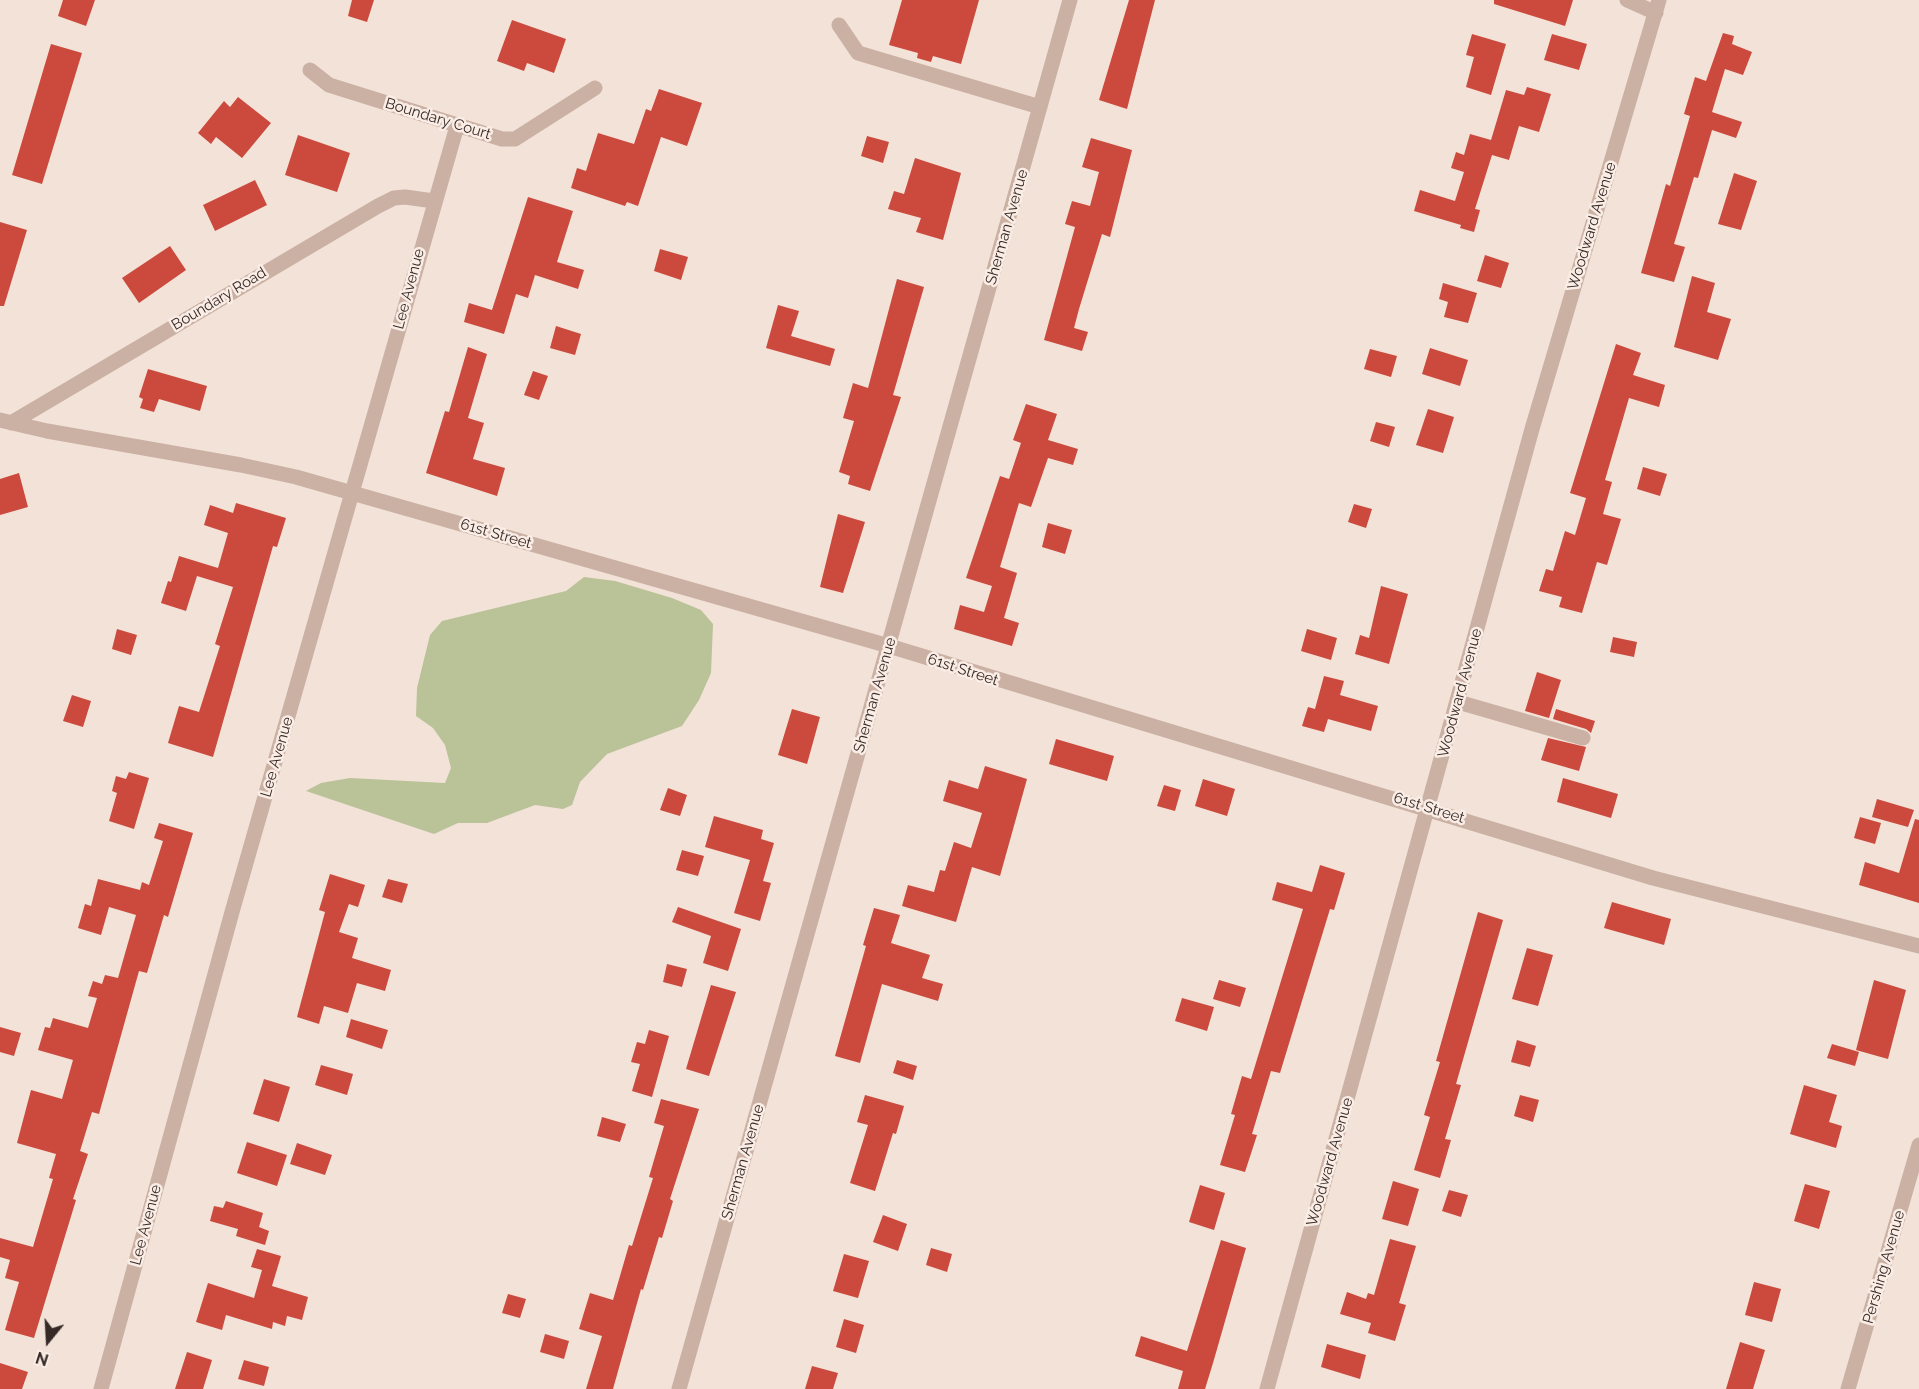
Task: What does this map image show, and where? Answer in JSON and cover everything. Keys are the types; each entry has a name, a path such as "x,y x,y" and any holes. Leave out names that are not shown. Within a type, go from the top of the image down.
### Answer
{"street":[{"name":"Sherman Avenue","path":"679,1389 1070,0"},
{"path":"1627,0 1657,7"},
{"name":"Woodward Avenue","path":"1268,1389 1532,429 1657,7"},
{"path":"839,25 858,53 1040,107"},
{"name":"Boundary Court","path":"310,69 329,85 502,139 515,139 595,88"},
{"name":"Lee Avenue","path":"101,1389 232,912 457,126"},
{"name":"Boundary Road","path":"4,422 378,206 394,198 405,197 434,201"},
{"name":"61st Street","path":"4,422 241,465 353,494 889,646 1015,686 1429,808 1653,878 1919,946"},
{"path":"1458,702 1583,738"},
{"name":"Pershing Avenue","path":"1848,1389 1919,1145"}],"green space":[{"path":"584,577 615,581 672,598 701,610 713,624 711,673 699,700 682,726 607,754 580,782 572,805 563,809 535,805 487,823 458,823 434,834 306,791 321,783 350,778 445,783 451,768 445,745 433,728 416,716 417,688 430,635 442,621 566,591"}],"building":[{"path":"63,0 95,0 86,26 58,16"},
{"path":"352,0 374,0 367,22 348,16"},
{"path":"902,0 979,0 961,64 933,56 931,62 917,58 918,53 889,45"},
{"path":"1129,0 1155,0 1127,109 1099,100"},
{"path":"1494,0 1573,0 1565,26 1494,4"},
{"path":"512,20 566,39 554,73 527,63 524,71 497,61"},
{"path":"1723,33 1734,36 1732,44 1752,52 1743,75 1725,69 1712,112 1742,122 1736,138 1712,130 1698,178 1694,177 1674,244 1685,247 1674,282 1641,273 1666,184 1670,186 1690,116 1684,114 1695,77 1706,81"},
{"path":"1472,34 1506,44 1491,95 1466,87 1474,57 1466,55"},
{"path":"1552,34 1587,44 1579,70 1544,60"},
{"path":"51,44 82,53 42,184 12,175"},
{"path":"1527,87 1551,94 1539,132 1519,126 1509,160 1492,155 1475,209 1480,210 1474,232 1460,228 1461,225 1414,211 1420,190 1455,201 1464,172 1451,168 1456,152 1464,155 1470,134 1491,140 1506,90 1524,95"},
{"path":"659,89 702,103 687,146 661,137 638,206 627,202 625,206 571,188 577,168 586,171 598,133 634,144 646,109 651,111"},
{"path":"238,97 271,123 242,158 216,137 211,144 198,133 224,101 230,107"},
{"path":"298,135 350,153 337,192 285,175"},
{"path":"867,136 889,142 883,163 861,156"},
{"path":"1091,138 1132,150 1110,237 1102,234 1074,328 1088,332 1082,351 1044,340 1075,227 1065,224 1072,201 1090,206 1099,172 1082,167"},
{"path":"915,158 961,173 943,240 916,232 921,218 888,209 894,191 904,194"},
{"path":"1734,173 1757,181 1741,230 1718,224"},
{"path":"255,180 267,205 215,231 203,205"},
{"path":"528,197 573,211 557,262 584,270 578,289 535,275 528,298 516,294 504,334 464,322 469,303 492,310"},
{"path":"0,222 27,230 4,306 0,306"},
{"path":"170,246 186,270 139,303 122,278"},
{"path":"660,249 688,257 681,280 654,271"},
{"path":"1485,255 1509,263 1501,288 1477,281"},
{"path":"1692,276 1715,283 1707,312 1731,319 1718,360 1674,347"},
{"path":"897,279 924,287 893,395 901,397 870,491 848,484 850,476 839,472 854,421 843,418 853,383 868,388"},
{"path":"1443,283 1477,293 1468,323 1444,317 1448,302 1439,299"},
{"path":"778,305 799,311 791,336 835,349 830,366 766,348"},
{"path":"556,326 581,334 575,355 550,348"},
{"path":"1616,344 1641,353 1633,375 1665,385 1659,407 1629,398 1605,480 1612,482 1603,514 1621,519 1607,565 1597,562 1582,613 1559,607 1562,597 1539,591 1546,569 1553,571 1565,531 1575,535 1586,498 1570,493"},
{"path":"468,347 487,354 468,418 484,423 473,459 505,468 497,496 426,473 445,411 449,412"},
{"path":"1430,348 1468,360 1460,386 1422,374"},
{"path":"1370,349 1397,356 1391,377 1364,369"},
{"path":"148,369 207,386 200,411 159,399 154,412 140,408 143,399 139,397"},
{"path":"533,371 548,376 539,400 524,395"},
{"path":"1026,404 1057,414 1048,440 1078,449 1073,465 1048,458 1031,507 1019,503 1000,567 1017,573 1004,618 1019,623 1012,646 954,629 960,605 984,612 992,586 966,578 1000,476 1009,479 1021,443 1013,440"},
{"path":"1428,409 1454,417 1443,453 1416,445"},
{"path":"1376,422 1395,427 1389,447 1370,441"},
{"path":"1643,467 1667,474 1660,496 1637,489"},
{"path":"19,473 28,507 0,515 0,479"},
{"path":"236,503 286,518 277,547 273,546 213,757 168,743 179,706 199,712 220,646 215,644 233,587 197,576 186,611 161,603 168,581 171,582 179,556 218,568 228,533 204,525 210,505 233,513"},
{"path":"1354,504 1372,509 1366,528 1348,522"},
{"path":"838,514 865,522 843,593 820,587"},
{"path":"1048,523 1072,530 1065,554 1042,547"},
{"path":"1381,586 1408,594 1389,664 1355,654 1360,635 1369,638"},
{"path":"117,629 137,635 131,655 112,649"},
{"path":"1307,629 1337,638 1331,660 1301,651"},
{"path":"1613,637 1637,642 1634,657 1610,652"},
{"path":"1537,672 1561,680 1549,718 1525,711"},
{"path":"1324,676 1344,681 1340,695 1378,706 1371,731 1328,719 1324,732 1302,726 1308,707 1315,709"},
{"path":"72,695 91,701 83,727 63,721"},
{"path":"792,709 820,717 807,764 778,755"},
{"path":"1556,709 1595,721 1591,733 1586,729 1553,719"},
{"path":"1548,738 1586,747 1579,771 1541,760"},
{"path":"1056,739 1114,756 1107,781 1049,764"},
{"path":"985,766 1027,779 1000,876 972,867 956,922 902,906 908,885 934,892 940,870 945,871 954,842 971,848 982,813 943,801 949,780 978,789"},
{"path":"129,772 149,778 134,829 109,821 117,793 112,791 116,776 126,779"},
{"path":"1563,778 1618,794 1611,818 1557,802"},
{"path":"1203,779 1235,789 1227,816 1195,806"},
{"path":"1164,785 1181,790 1175,811 1157,806"},
{"path":"668,788 687,795 680,816 660,810"},
{"path":"1877,799 1914,810 1908,827 1872,817"},
{"path":"714,816 763,830 761,839 774,843 763,881 771,883 760,921 734,913 750,860 705,847"},
{"path":"1860,817 1881,823 1875,844 1854,838"},
{"path":"1915,819 1919,820 1919,903 1859,885 1865,862 1899,873"},
{"path":"159,823 193,833 168,917 164,915 147,973 139,971 99,1114 92,1112 80,1151 88,1154 34,1338 5,1330 19,1282 5,1278 10,1260 0,1257 0,1238 33,1247 53,1179 49,1178 56,1154 17,1143 31,1090 62,1099 73,1060 38,1050 45,1027 50,1028 53,1018 88,1028 97,998 88,996 93,981 102,984 105,975 118,978 136,915 109,907 101,935 78,928 85,904 91,906 98,879 140,890 142,882 149,885 163,841 154,838"},
{"path":"682,850 704,856 698,876 676,870"},
{"path":"1320,865 1345,873 1334,910 1330,909 1280,1073 1271,1071 1252,1134 1257,1135 1245,1172 1220,1165 1235,1115 1231,1114 1242,1076 1251,1079 1303,909 1272,900 1277,882 1312,892"},
{"path":"330,874 365,885 358,907 349,904 339,932 358,938 352,958 391,970 385,991 357,983 348,1013 324,1006 319,1024 297,1017 325,912 319,910"},
{"path":"388,879 408,884 402,903 382,897"},
{"path":"1612,902 1671,919 1664,945 1604,928"},
{"path":"678,907 741,929 728,971 703,963 711,936 672,922"},
{"path":"874,908 900,915 891,943 930,955 922,978 943,984 938,1001 882,984 860,1063 835,1056 866,946 863,945"},
{"path":"1478,912 1503,920 1456,1084 1461,1085 1445,1139 1451,1140 1440,1178 1414,1170 1430,1117 1424,1115 1440,1062 1436,1061"},
{"path":"1527,948 1553,955 1538,1006 1512,999"},
{"path":"667,964 687,969 682,987 663,982"},
{"path":"1219,980 1246,988 1240,1007 1213,999"},
{"path":"1874,980 1906,990 1888,1059 1856,1050"},
{"path":"711,985 736,992 709,1076 686,1069"},
{"path":"1182,998 1214,1007 1207,1031 1175,1021"},
{"path":"351,1019 388,1030 382,1049 346,1037"},
{"path":"0,1027 21,1033 14,1056 0,1052"},
{"path":"649,1030 669,1036 652,1097 632,1091 640,1064 631,1062 637,1042 645,1044"},
{"path":"1517,1040 1536,1046 1530,1067 1511,1062"},
{"path":"1832,1044 1859,1052 1855,1066 1827,1058"},
{"path":"897,1060 917,1066 913,1080 893,1073"},
{"path":"321,1065 353,1074 347,1095 315,1085"},
{"path":"264,1079 290,1087 279,1122 253,1114"},
{"path":"1804,1085 1837,1095 1829,1122 1842,1126 1836,1148 1790,1134"},
{"path":"865,1095 904,1106 875,1191 850,1183 868,1125 857,1122"},
{"path":"1520,1095 1539,1100 1533,1122 1514,1116"},
{"path":"661,1099 699,1109 670,1199 673,1201 662,1238 659,1237 643,1290 641,1289 613,1389 586,1389 602,1336 579,1329 590,1293 613,1300 629,1245 632,1246 653,1178 649,1177 664,1126 654,1123"},
{"path":"602,1117 626,1124 620,1142 597,1136"},
{"path":"247,1142 287,1155 277,1186 237,1173"},
{"path":"297,1143 332,1155 325,1175 290,1164"},
{"path":"1393,1181 1419,1189 1408,1226 1382,1219"},
{"path":"1805,1184 1830,1191 1819,1229 1794,1221"},
{"path":"1200,1185 1225,1193 1214,1230 1189,1222"},
{"path":"1449,1190 1468,1195 1461,1217 1442,1211"},
{"path":"226,1201 263,1213 259,1227 269,1231 265,1245 236,1236 238,1229 210,1221 214,1206 223,1208"},
{"path":"883,1215 907,1224 898,1251 873,1242"},
{"path":"1390,1239 1416,1246 1399,1303 1406,1305 1395,1341 1368,1333 1371,1323 1340,1314 1347,1292 1366,1299 1368,1293 1374,1295"},
{"path":"1221,1240 1246,1248 1213,1363 1205,1389 1178,1389 1183,1371 1135,1356 1141,1336 1187,1351"},
{"path":"931,1248 952,1254 947,1272 926,1265"},
{"path":"257,1249 281,1256 272,1286 308,1297 302,1320 287,1316 285,1326 273,1322 272,1329 226,1315 222,1330 196,1322 208,1283 254,1298 262,1270 251,1267"},
{"path":"844,1254 869,1261 858,1298 833,1291"},
{"path":"1754,1282 1781,1289 1772,1322 1745,1315"},
{"path":"508,1294 526,1299 520,1318 502,1313"},
{"path":"844,1319 864,1325 856,1353 836,1347"},
{"path":"545,1334 569,1341 564,1359 540,1352"},
{"path":"1740,1342 1765,1350 1753,1389 1726,1389"},
{"path":"1327,1344 1366,1355 1360,1379 1321,1367"},
{"path":"187,1352 212,1360 203,1389 175,1389"},
{"path":"244,1360 269,1367 264,1386 238,1379"},
{"path":"0,1363 28,1372 22,1389 0,1389"},
{"path":"812,1366 838,1373 833,1389 805,1389"}]}
